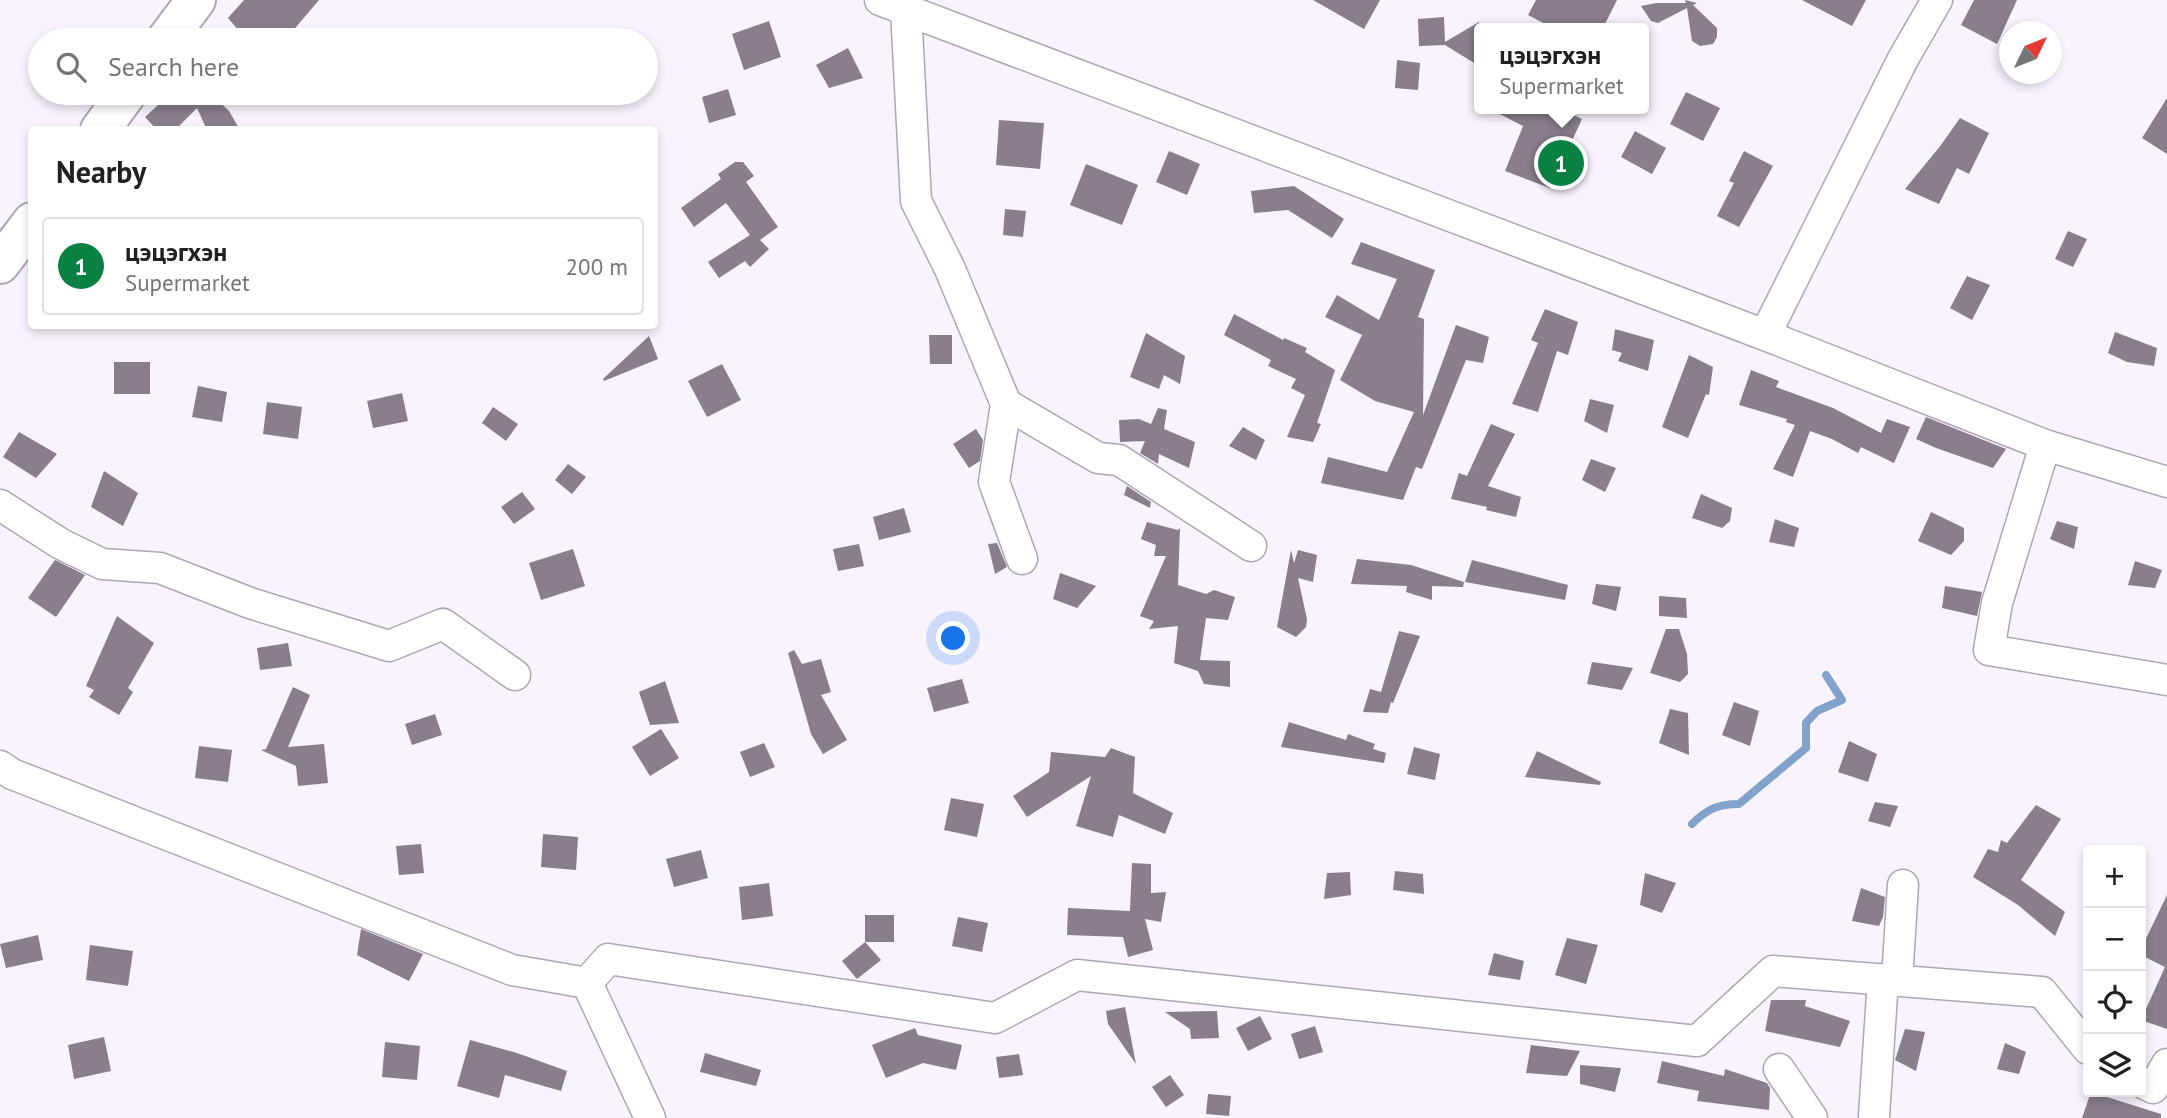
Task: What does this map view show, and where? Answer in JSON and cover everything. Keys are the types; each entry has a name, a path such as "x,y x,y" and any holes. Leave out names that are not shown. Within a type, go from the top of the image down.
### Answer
{"main road":[{"path":"175,28 196,0"},
{"path":"103,126 118,105"},
{"path":"0,264 28,227"}],"street":[{"path":"1765,335 1903,59 1937,0"},
{"path":"1022,559 994,482 1006,404 950,269 916,201 893,5 1765,335 2045,445 2167,482"},
{"path":"1006,404 1098,458 1119,460 1251,546"},
{"path":"2045,445 1997,604 1989,650 2167,680"},
{"path":"0,505 61,544 102,564 160,569 250,603 389,646 443,624 515,675"},
{"path":"0,766 12,774 512,970 587,983"},
{"path":"1874,1116 1903,885"},
{"path":"587,983 608,959 995,1018 1077,975 1697,1041 1773,971 2042,992 2083,1043"},
{"path":"587,983 650,1118"},
{"path":"2146,1084 2153,1088 2167,1064"},
{"path":"1779,1069 1804,1114"}],"building":[{"path":"244,0 319,0 295,28 237,28 228,18"},
{"path":"1313,0 1380,0 1364,29"},
{"path":"1536,0 1617,0 1606,23 1543,23 1528,15"},
{"path":"1685,0 1697,3 1693,5 1717,28 1717,37 1713,44 1700,46 1692,41 1687,8 1658,23 1651,21 1641,6 1686,3"},
{"path":"1802,0 1866,0 1852,26"},
{"path":"1974,0 2017,0 2007,21 1999,21 1997,44 1961,25"},
{"path":"1444,17 1445,42 1474,25 1474,63 1445,45 1419,46 1418,19"},
{"path":"769,21 781,57 744,70 732,34"},
{"path":"848,48 863,78 829,88 816,65"},
{"path":"1397,60 1420,63 1418,90 1395,88"},
{"path":"728,89 736,115 709,123 702,97"},
{"path":"1686,92 1720,108 1703,141 1670,124"},
{"path":"2167,98 2167,154 2142,138"},
{"path":"158,105 223,105 238,126 205,126 197,108 179,126 153,126 145,117"},
{"path":"1500,114 1572,114 1582,119 1571,143 1568,141 1550,188 1505,171 1523,126"},
{"path":"1960,118 1989,133 1969,174 1957,168 1939,204 1905,189 1941,145"},
{"path":"999,120 1044,123 1040,169 996,165"},
{"path":"1635,131 1666,148 1652,174 1621,157"},
{"path":"1169,151 1200,164 1187,195 1156,182"},
{"path":"1744,151 1773,166 1739,227 1717,216 1734,183 1729,181"},
{"path":"735,162 743,162 754,176 746,182 778,227 760,240 769,249 750,267 745,261 719,278 708,262 750,235 726,203 694,227 681,208 721,179 718,174"},
{"path":"1086,164 1138,185 1122,225 1070,205"},
{"path":"1294,186 1344,219 1332,238 1288,210 1254,213 1251,191"},
{"path":"1005,209 1026,211 1023,237 1003,235"},
{"path":"2068,231 2087,239 2073,267 2055,259"},
{"path":"1361,242 1435,270 1418,317 1424,319 1423,415 1456,325 1489,337 1483,363 1466,360 1422,469 1416,467 1403,500 1321,483 1328,457 1387,472 1414,412 1375,401 1340,380 1362,335 1325,317 1337,295 1379,320 1397,279 1351,264"},
{"path":"1967,276 1990,285 1972,320 1950,308"},
{"path":"1545,309 1578,322 1568,355 1557,351 1538,412 1512,404 1538,343 1531,340"},
{"path":"1234,314 1283,340 1284,338 1307,348 1305,352 1335,370 1317,423 1321,424 1313,442 1287,437 1305,395 1291,388 1296,379 1268,366 1271,360 1224,335"},
{"path":"1615,329 1654,340 1648,371 1618,361 1622,353 1612,350"},
{"path":"2115,332 2157,348 2154,366 2127,362 2108,353"},
{"path":"1146,333 1185,356 1180,384 1164,375 1159,389 1130,377"},
{"path":"929,335 952,335 952,364 930,364"},
{"path":"649,336 658,359 604,381 603,379"},
{"path":"1689,355 1713,367 1709,395 1706,394 1688,438 1662,427"},
{"path":"114,362 150,362 150,394 114,394"},
{"path":"722,364 741,400 707,417 688,381"},
{"path":"1751,370 1779,381 1776,387 1833,408 1881,433 1887,419 1910,427 1894,463 1861,447 1858,453 1810,431 1793,477 1773,469 1795,425 1786,422 1787,419 1739,405"},
{"path":"198,386 227,392 222,422 192,417"},
{"path":"402,393 408,421 373,428 367,401"},
{"path":"1590,399 1614,405 1607,433 1584,421"},
{"path":"267,402 302,407 298,439 263,434"},
{"path":"493,407 518,424 506,441 482,423"},
{"path":"1158,408 1167,410 1164,429 1195,442 1189,468 1159,454 1158,464 1140,453 1145,441 1120,442 1119,420 1139,419 1151,424"},
{"path":"1926,417 2006,449 1993,468 1936,448 1916,439"},
{"path":"1491,424 1515,434 1488,486 1521,497 1516,517 1451,499 1459,473 1467,476"},
{"path":"1243,427 1265,440 1256,460 1229,446"},
{"path":"976,429 983,440 980,461 969,468 953,444"},
{"path":"19,432 57,454 36,478 3,457"},
{"path":"1591,459 1616,468 1605,492 1582,480"},
{"path":"568,464 586,477 572,494 555,480"},
{"path":"104,471 138,493 123,526 91,507"},
{"path":"1127,486 1151,502 1150,508 1124,495"},
{"path":"522,492 535,509 514,524 501,507"},
{"path":"1701,494 1732,508 1730,521 1722,528 1692,518"},
{"path":"904,508 911,532 879,540 873,517"},
{"path":"1931,512 1964,528 1964,541 1951,555 1918,541"},
{"path":"1775,519 1799,528 1794,547 1769,542"},
{"path":"2057,521 2078,527 2074,549 2050,539"},
{"path":"1147,522 1178,530 1180,528 1178,585 1206,594 1214,590 1235,597 1228,620 1206,618 1200,660 1230,661 1230,687 1204,684 1198,671 1174,663 1178,626 1149,629 1154,621 1140,616 1166,556 1154,556 1156,545 1141,539"},
{"path":"997,543 1007,567 995,574 988,544"},
{"path":"859,544 864,566 838,571 833,549"},
{"path":"573,549 585,586 541,600 529,563"},
{"path":"1291,550 1294,563 1298,550 1317,555 1313,582 1298,578 1307,619 1306,627 1296,637 1277,627"},
{"path":"1357,559 1411,565 1464,582 1463,587 1432,586 1432,600 1406,592 1407,586 1351,584"},
{"path":"55,560 85,575 56,617 28,598"},
{"path":"1472,560 1568,585 1565,600 1465,582"},
{"path":"2135,561 2162,570 2155,588 2128,585"},
{"path":"1060,573 1096,586 1077,608 1053,599"},
{"path":"1596,584 1621,587 1616,611 1592,604"},
{"path":"1945,586 1982,592 1977,616 1942,608"},
{"path":"1659,596 1686,598 1687,618 1659,616"},
{"path":"117,616 154,643 128,688 133,692 119,715 89,697 94,690 86,686"},
{"path":"1666,629 1679,629 1687,654 1688,674 1680,682 1650,673"},
{"path":"1399,631 1420,636 1393,703 1391,702 1388,713 1363,712 1370,689 1381,692"},
{"path":"288,643 292,666 260,670 257,648"},
{"path":"794,650 802,664 821,659 831,692 821,695 847,740 823,754 811,734 788,653"},
{"path":"1592,662 1633,668 1622,690 1587,684"},
{"path":"962,679 969,703 934,712 927,688"},
{"path":"665,681 679,723 650,725 639,692"},
{"path":"293,687 310,695 288,747 324,744 328,783 298,786 296,766 261,750 266,749"},
{"path":"1734,702 1759,711 1750,746 1722,735"},
{"path":"1670,709 1688,713 1689,755 1659,743"},
{"path":"435,714 442,735 412,745 405,724"},
{"path":"1289,722 1346,740 1348,734 1375,744 1373,749 1386,753 1384,763 1281,747"},
{"path":"661,729 679,758 650,776 632,747"},
{"path":"1849,741 1877,754 1868,782 1838,772"},
{"path":"764,743 775,767 750,777 740,752"},
{"path":"199,746 232,750 228,782 195,778"},
{"path":"1414,747 1440,754 1435,780 1407,774"},
{"path":"1111,748 1135,757 1133,793 1173,813 1165,834 1119,815 1113,837 1076,826 1091,776 1027,817 1013,796 1049,772 1051,752 1105,757"},
{"path":"1537,751 1601,782 1600,785 1525,777"},
{"path":"951,798 984,804 977,837 944,830"},
{"path":"1875,802 1898,806 1890,827 1868,821"},
{"path":"2036,805 2061,819 2021,880 2065,912 2055,936 2018,905 1973,877 1988,849 1998,852 2001,840 2007,843"},
{"path":"543,834 578,837 576,870 541,867"},
{"path":"421,844 424,873 399,875 396,846"},
{"path":"701,850 708,878 674,887 666,859"},
{"path":"1132,863 1151,864 1151,893 1166,892 1161,922 1145,919 1153,950 1128,957 1123,937 1067,935 1068,908 1130,911"},
{"path":"1395,871 1423,874 1424,894 1393,890"},
{"path":"1350,872 1351,895 1324,899 1327,873"},
{"path":"1645,873 1676,883 1662,913 1640,905"},
{"path":"769,883 773,916 742,920 739,887"},
{"path":"1861,888 1885,897 1879,926 1852,921"},
{"path":"2167,895 2167,1029 2146,1022 2146,1009 2165,967 2146,958 2146,939"},
{"path":"865,915 894,915 894,942 865,942"},
{"path":"958,917 988,923 982,952 952,946"},
{"path":"361,929 423,954 409,981 357,955"},
{"path":"38,935 43,960 6,968 0,944"},
{"path":"1567,938 1598,945 1586,984 1555,975"},
{"path":"865,942 881,960 857,979 842,961"},
{"path":"90,945 133,951 128,986 86,980"},
{"path":"1494,953 1524,961 1520,980 1488,975"},
{"path":"1771,1000 1806,1000 1805,1006 1850,1021 1840,1047 1765,1031"},
{"path":"1125,1007 1136,1064 1108,1024 1106,1011"},
{"path":"1217,1011 1219,1038 1191,1039 1190,1029 1165,1012"},
{"path":"1260,1016 1272,1039 1248,1051 1236,1028"},
{"path":"1315,1026 1323,1052 1299,1059 1291,1034"},
{"path":"915,1028 918,1035 962,1045 956,1070 923,1063 886,1078 872,1045"},
{"path":"1905,1029 1925,1032 1916,1071 1895,1060"},
{"path":"104,1037 111,1071 74,1079 68,1045"},
{"path":"470,1040 567,1071 561,1091 505,1075 499,1098 457,1086"},
{"path":"385,1042 420,1046 417,1080 382,1077"},
{"path":"2005,1043 2026,1052 2019,1074 1997,1069"},
{"path":"1531,1045 1580,1051 1567,1076 1526,1073"},
{"path":"705,1053 761,1070 756,1086 700,1072"},
{"path":"1019,1054 1023,1075 999,1078 996,1057"},
{"path":"1662,1061 1724,1076 1725,1069 1767,1083 1770,1088 1769,1110 1697,1101 1699,1091 1657,1083"},
{"path":"1580,1065 1621,1068 1615,1092 1580,1084"},
{"path":"1170,1075 1184,1095 1166,1107 1152,1087"},
{"path":"1208,1094 1231,1096 1229,1116 1206,1114"},
{"path":"2089,1097 2107,1097 2161,1114 2161,1118 2082,1118"}],"waterway":[{"path":"1692,824 1713,808 1739,804 1806,748 1806,723 1817,711 1842,700 1826,675"}],"place":[{"name":"цэцэгхэн","path":"1561,163"}]}
